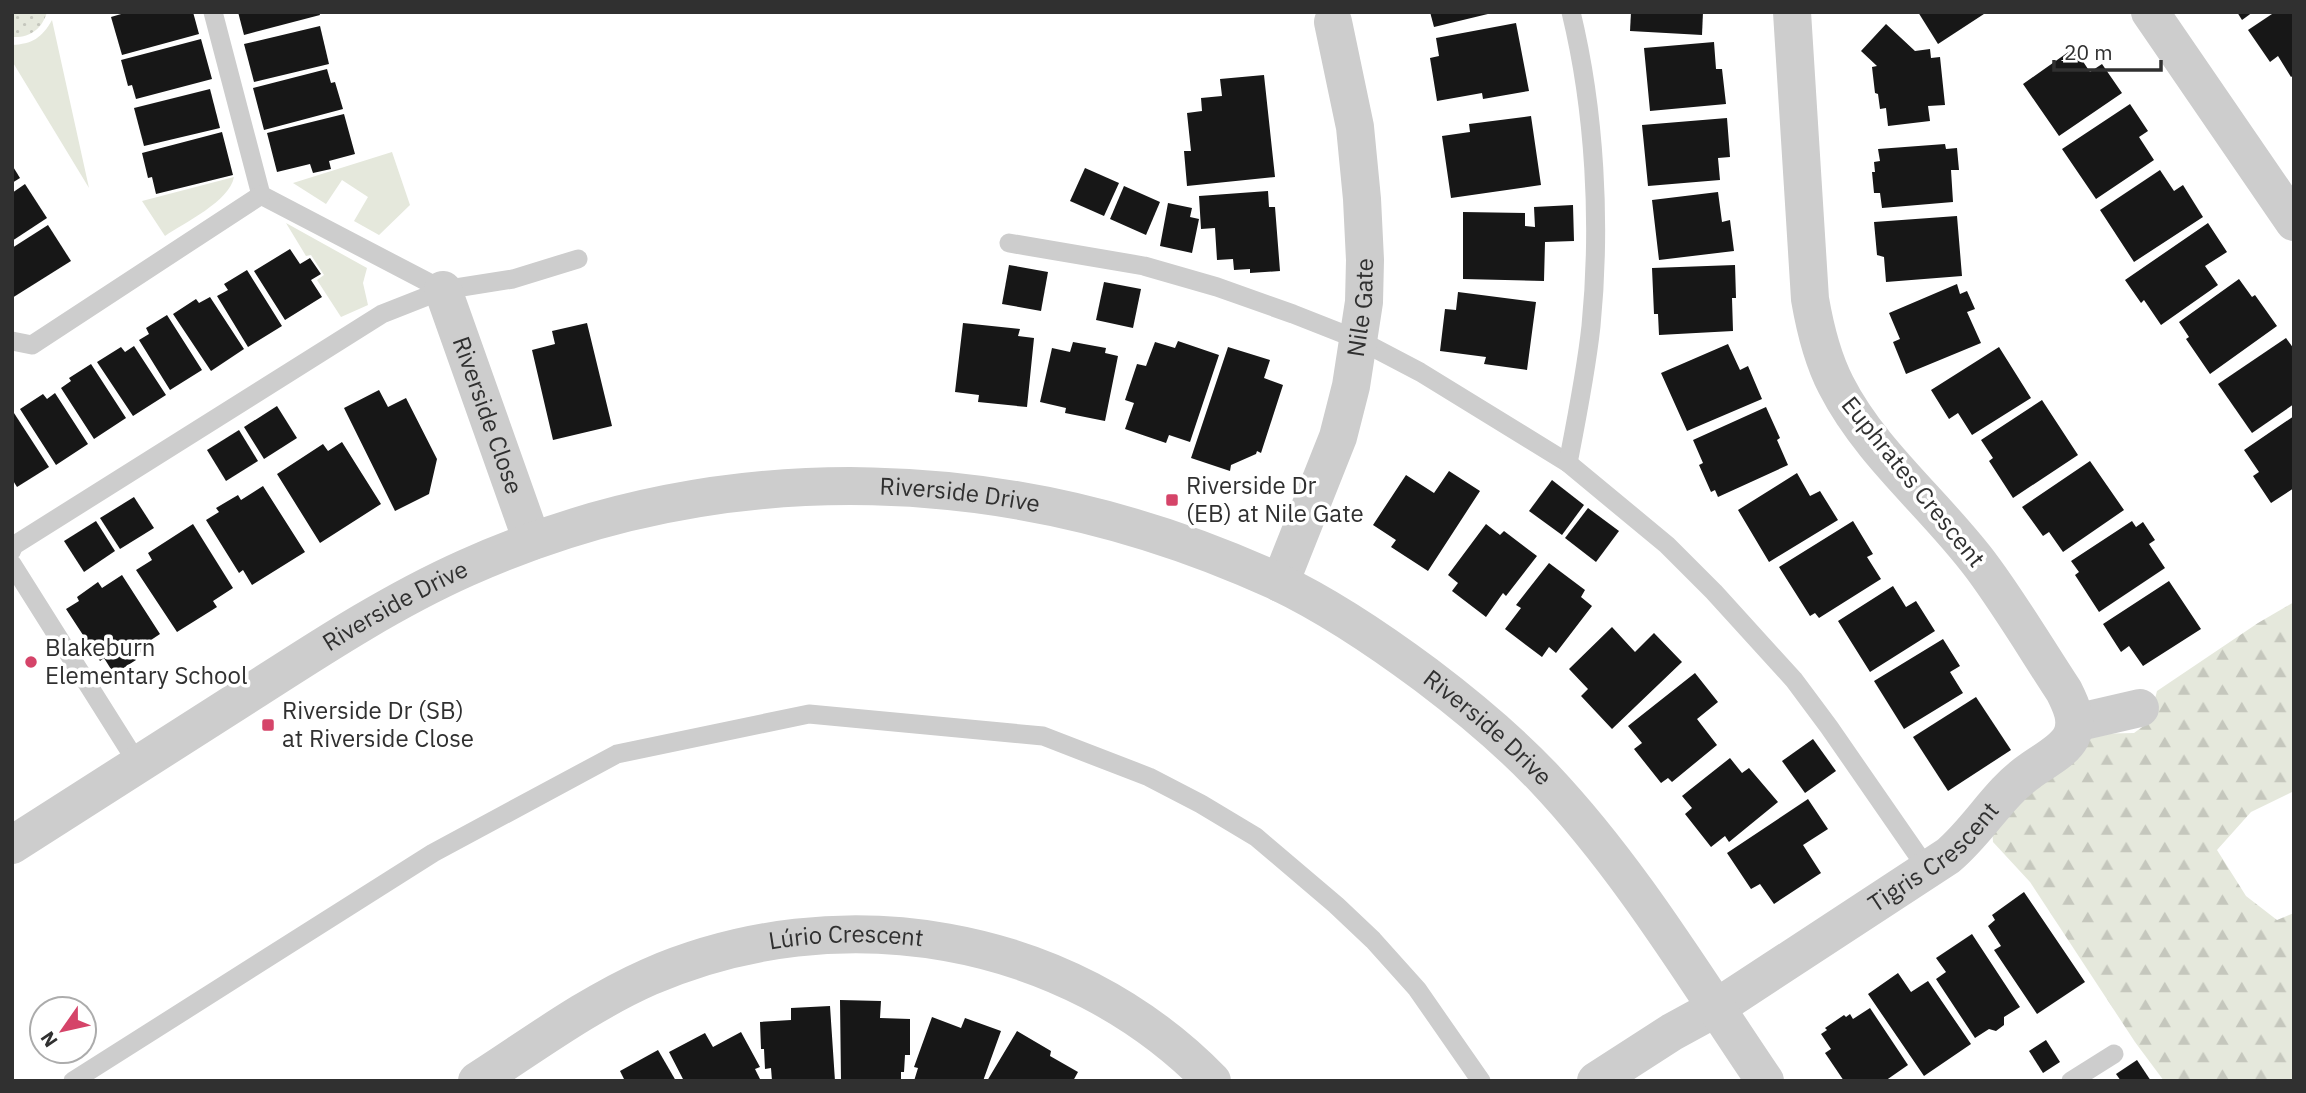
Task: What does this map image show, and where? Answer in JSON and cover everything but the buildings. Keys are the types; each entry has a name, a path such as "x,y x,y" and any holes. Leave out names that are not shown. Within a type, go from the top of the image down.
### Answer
{"street":[{"name":"Euphrates Crescent","path":"1792,12 1810,299 1816,332 1827,364 1845,401 1868,434 1982,566 2064,691 2075,723"},
{"path":"2150,12 2294,222"},
{"name":"Nile Gate","path":"1280,583 1338,437 1351,386 1364,302 1362,199 1354,127 1334,22"},
{"name":"Riverside Close","path":"443,290 532,541"},
{"name":"Riverside Drive","path":"12,845 369,618 464,569 532,541 636,512 726,495 874,486 919,487 980,494 1094,516 1187,544 1280,583 1394,651 1458,700 1541,775 1581,820 1628,879 1765,1081"},
{"path":"2075,723 2140,708"},
{"name":"Tigris Crescent","path":"1596,1081 1664,1037 1716,1008 1928,870 1967,840 2017,781 2065,745 2072,736 2075,723"},
{"name":"Lúrio Crescent","path":"477,1081 586,1012 649,977 743,946 793,937 856,933 908,936 965,946 1053,973 1127,1013 1169,1042 1212,1081"}],"lane":[{"path":"213,12 261,195 443,290"},
{"path":"1568,463 1591,325 1595,260 1592,152 1583,72 1571,12"},
{"path":"12,341 32,345 261,195"},
{"path":"1009,243 1144,266 1217,287 1359,340 1472,403 1568,463 1667,545 1785,670 1829,727 1928,870"},
{"path":"12,550 13,546 382,314 443,290 513,279 578,259"},
{"path":"12,564 138,764"},
{"path":"73,1081 433,853 617,754 809,714 1043,736 1149,777 1201,804 1256,837 1373,940 1417,989 1481,1081"},
{"path":"2071,1081 2114,1054"}],"green space":[{"path":"12,12 47,12 34,31 24,36 12,37"},
{"path":"52,20 89,188 12,61 12,45 36,39"},
{"path":"392,152 410,205 379,235 354,221 368,197 342,180 326,204 293,183"},
{"path":"234,177 224,195 215,203 165,236 142,201"},
{"path":"286,223 367,268 363,283 368,305 341,317 317,280 324,275 311,255 306,256"},
{"path":"2294,602 2294,791 2251,812 2217,850 2246,896 2277,920 2294,913 2294,1081 2164,1081 2135,1042 2030,882 1993,842 1992,828 2091,734 2134,733 2149,722 2157,691"}],"place":[{"name":"Riverside Dr (EB) at Nile Gate","path":"1172,500"},
{"name":"Blakeburn Elementary School","path":"31,662"},
{"name":"Riverside Dr (SB) at Riverside Close","path":"268,725"}]}
